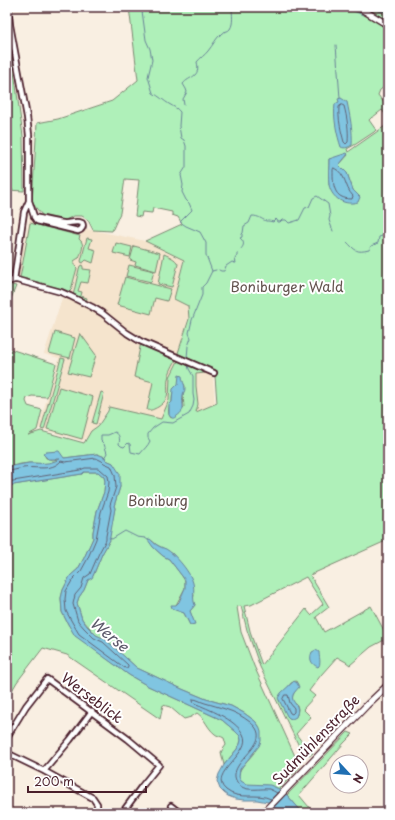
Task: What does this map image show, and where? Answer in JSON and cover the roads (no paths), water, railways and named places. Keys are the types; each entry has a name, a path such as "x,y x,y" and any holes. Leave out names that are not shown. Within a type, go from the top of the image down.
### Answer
{"street":[{"path":"8,7 28,125 29,201 32,208 34,217 35,220 76,231 80,231 82,227 82,223 79,221 62,223 34,217"},
{"path":"358,7 388,25"},
{"path":"16,280 24,212 29,201"},
{"path":"7,282 16,280 61,292 102,313 140,341 214,373"},
{"name":"Werseblick","path":"7,737 26,706 47,679 92,711 159,765 122,813"},
{"name":"Sudmühlenstraße","path":"265,811 388,685"},
{"path":"44,771 92,711"},
{"path":"7,753 44,771 93,798 97,804 97,813"},
{"path":"171,806 180,813"}],"water":[{"path":"341,98 347,102 352,129 352,145 345,148 341,147 335,121 335,104 339,102 338,99"},
{"path":"347,153 348,154 339,165 347,173 353,190 360,197 358,202 353,203 344,202 336,198 329,185 329,159"},
{"path":"179,375 182,376 185,387 183,394 183,409 176,417 173,418 169,415 169,405 172,402 173,389 178,384"},
{"path":"59,451 64,458 97,454 105,457 106,460 113,463 120,474 120,487 114,506 115,508 110,540 102,554 92,578 88,580 77,603 82,619 96,635 105,639 137,668 206,699 231,706 255,721 261,732 261,741 259,746 240,769 239,777 241,781 246,784 270,785 279,789 287,795 303,813 281,813 268,802 236,799 224,793 220,789 217,781 224,765 240,744 240,736 222,720 148,686 129,675 75,636 62,612 61,598 70,576 78,569 93,538 97,511 104,492 104,477 98,472 84,472 82,474 7,486 7,467 29,463 52,462 60,459 48,459 43,454 46,452"},
{"path":"150,539 156,545 166,549 174,555 192,579 195,605 190,611 195,624 190,625 184,613 172,608 171,605 176,605 179,602 185,588 185,580 169,559 153,547 148,540"},
{"path":"316,650 319,652 320,663 318,667 312,663 311,659 312,652"},
{"path":"294,681 299,687 293,695 293,700 298,709 296,717 292,719 287,716 278,698 281,693"}],"waterway":[{"path":"140,7 142,11 146,40 150,49 152,60 148,77 153,93 180,112 179,126 181,138 184,140 186,146 186,167 181,175 183,185 182,192 192,210 180,222 200,232 206,243 206,255 212,271 206,283 202,287 202,295 192,320 189,333 191,338 188,346 187,358"},
{"path":"184,105 183,99 187,92 183,84 196,74 198,67 197,62 207,52 218,37 223,32 230,29 232,21 232,7"},
{"path":"344,7 363,15"},
{"path":"378,11 388,12"},
{"path":"336,45 340,98"},
{"path":"219,270 224,271 226,266 232,262 236,263 235,259 237,253 242,248 243,244 240,238 242,237 244,226 249,223 252,216 273,222 276,219 278,222 286,220 289,223 299,220 305,208 309,207 313,198 317,196 328,204 330,216 329,220 333,231"},
{"path":"346,241 356,250 369,250 371,246 378,243 379,237 385,235 386,231 388,230"},
{"path":"212,271 216,270"},
{"path":"104,458 107,453 104,444 101,441 101,435 108,435 115,432 119,436 119,444 121,446 124,447 128,443 130,444 131,452 140,454 149,443 150,441 148,434 153,428 162,422 173,423 189,414 194,400 193,376 188,365"},
{"path":"109,538 112,539 125,531 137,537 148,540"}],"park label":[{"name":"Boniburger Wald","path":"287,287"},
{"name":"Boniburg","path":"158,501"}],"water label":[{"name":"Werse","path":"109,635"}]}
